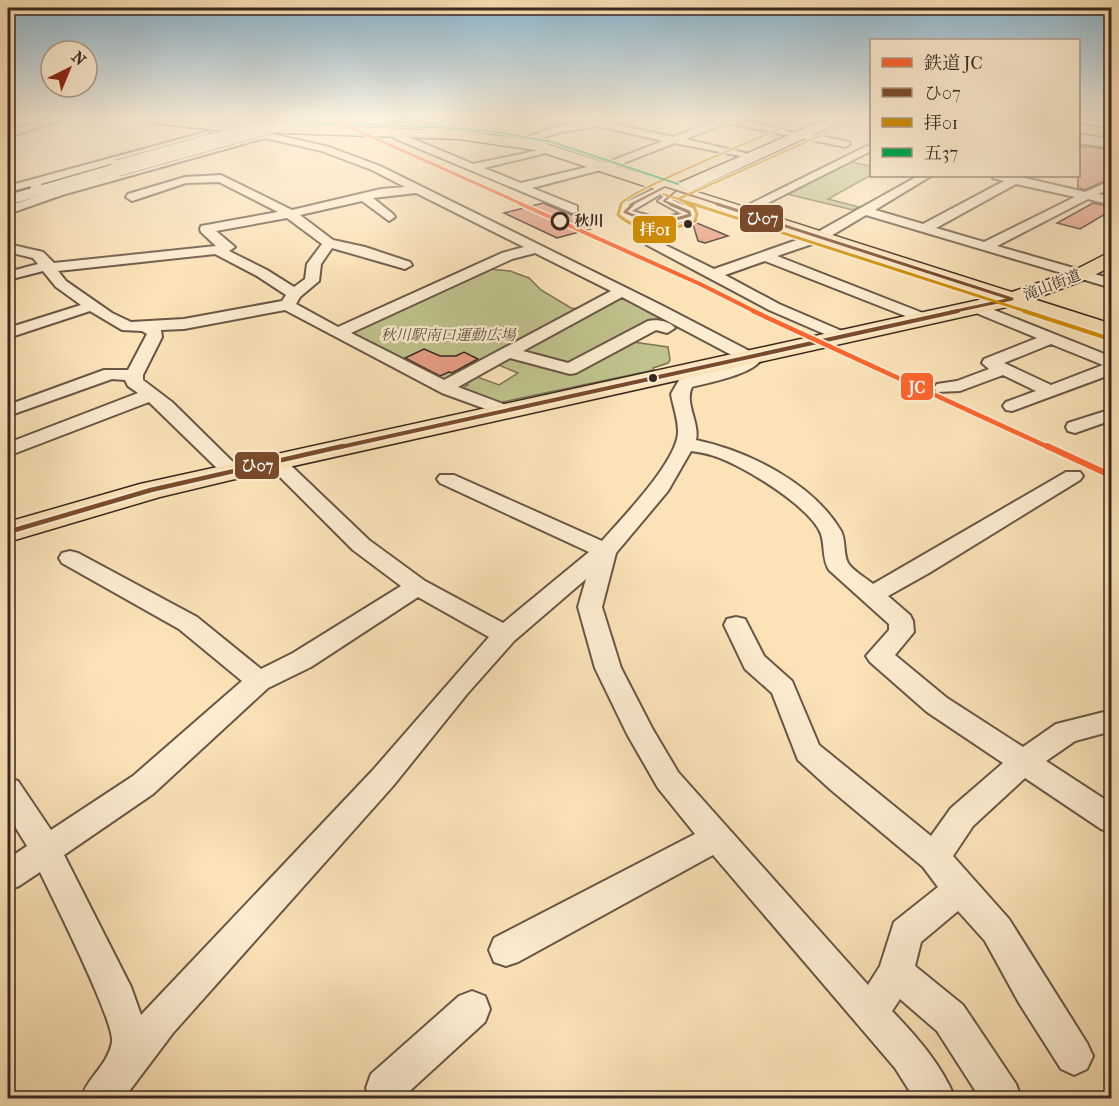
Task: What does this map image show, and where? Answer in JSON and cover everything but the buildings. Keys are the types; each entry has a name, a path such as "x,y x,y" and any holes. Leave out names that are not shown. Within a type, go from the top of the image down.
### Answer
{"main road":[{"path":"614,171 672,195 740,212 1112,332"},
{"name":"滝山街道","path":"8,532 151,490 231,471 1012,299 1080,275 1112,257"}],"street":[{"path":"8,199 39,186 89,171"},
{"path":"8,189 39,186 107,171"},
{"path":"8,210 59,192 139,171"},
{"path":"157,171 185,180"},
{"path":"114,1090 160,1020 383,778 458,687 505,635 605,551 669,476 685,444 688,432 680,394 685,384 741,367 753,360 514,236 380,171"},
{"path":"481,171 573,209"},
{"path":"520,187 585,171"},
{"path":"672,195 690,215 660,223 625,212 627,207 672,195 713,171"},
{"path":"635,216 634,211 722,171"},
{"path":"740,212 825,171"},
{"path":"713,274 819,237 923,177"},
{"path":"1002,177 1112,201"},
{"path":"132,197 185,180 223,179 289,214 329,243 360,250 405,265"},
{"path":"924,229 1016,180"},
{"path":"984,247 1112,183"},
{"path":"39,186 59,192"},
{"path":"8,276 49,267 217,250 228,247 206,229 289,214 390,191 418,189"},
{"path":"364,197 389,217"},
{"path":"865,211 1112,284"},
{"path":"8,248 38,255 58,282 92,306 128,327 147,327 184,324 291,299 312,280 314,264 329,243"},
{"path":"654,245 774,307 843,337"},
{"path":"340,332 507,256 537,248"},
{"path":"217,250 262,273 291,299 293,310 444,387 505,411"},
{"path":"765,256 923,318"},
{"path":"444,387 622,291"},
{"path":"8,333 92,306"},
{"path":"974,307 1112,363"},
{"path":"510,353 570,369 654,324 667,328"},
{"path":"147,327 155,333 134,375 134,382 166,406 231,471"},
{"path":"1050,391 990,363 1051,338"},
{"path":"1012,406 1112,368"},
{"path":"943,388 960,386 1004,369"},
{"path":"8,411 110,374 134,375"},
{"path":"8,450 150,395"},
{"path":"1075,427 1112,414"},
{"path":"8,420 32,441"},
{"path":"685,444 720,451 765,472 820,516 832,534 837,565 901,621 902,632 879,656 937,705 1112,820"},
{"path":"275,461 361,545 417,586 505,635"},
{"path":"871,595 1073,476"},
{"path":"447,479 605,551"},
{"path":"605,551 590,607 608,668 641,734 668,780 716,838 908,1055 936,1098"},
{"path":"70,558 188,623 259,681"},
{"path":"8,876 143,785 259,681 302,660 417,586"},
{"path":"736,625 754,662 783,688 808,752 841,782 934,857 997,930 1032,991 1074,1056"},
{"path":"934,857 962,817 1023,762 1066,732 1112,720"},
{"path":"8,790 46,850 118,1000 131,1040 114,1090"},
{"path":"506,950 716,838"},
{"path":"870,1014 896,973 906,933 960,889"},
{"path":"896,973 950,1018 1002,1098"},
{"path":"384,1095 472,1009"}],"green space":[{"path":"834,171 870,171 870,176 828,199 859,207 853,210 787,194"},
{"name":"秋川駅南口運動広場","path":"490,269 510,271 529,278 541,290 571,308 584,310 443,381 350,334"},
{"path":"621,294 652,310 659,319 573,366 520,351"},
{"path":"626,341 668,347 670,360 668,363 653,368 654,370 498,403 461,389 468,385 462,382 475,376 499,385 518,373 496,364 509,357 574,374 592,360"}],"rail line":[{"name":"JC","path":"447,171 700,284 777,323 1112,476"}],"transit line":[{"name":"五37","path":"638,171 678,184"},
{"name":"拝01","path":"685,171 623,200 618,209 618,215 644,229 666,229 686,225 695,221 697,214 694,207 678,199 740,171"},
{"name":"ひ07","path":"676,191 664,201 689,212 690,215 673,220 657,221 625,212 628,206 665,187 1012,299"},
{"name":"拝01","path":"663,194 1110,339"},
{"name":"ひ07","path":"8,532 151,490 231,471 1012,299"}],"place":[{"name":"秋川","path":"560,221"}]}
